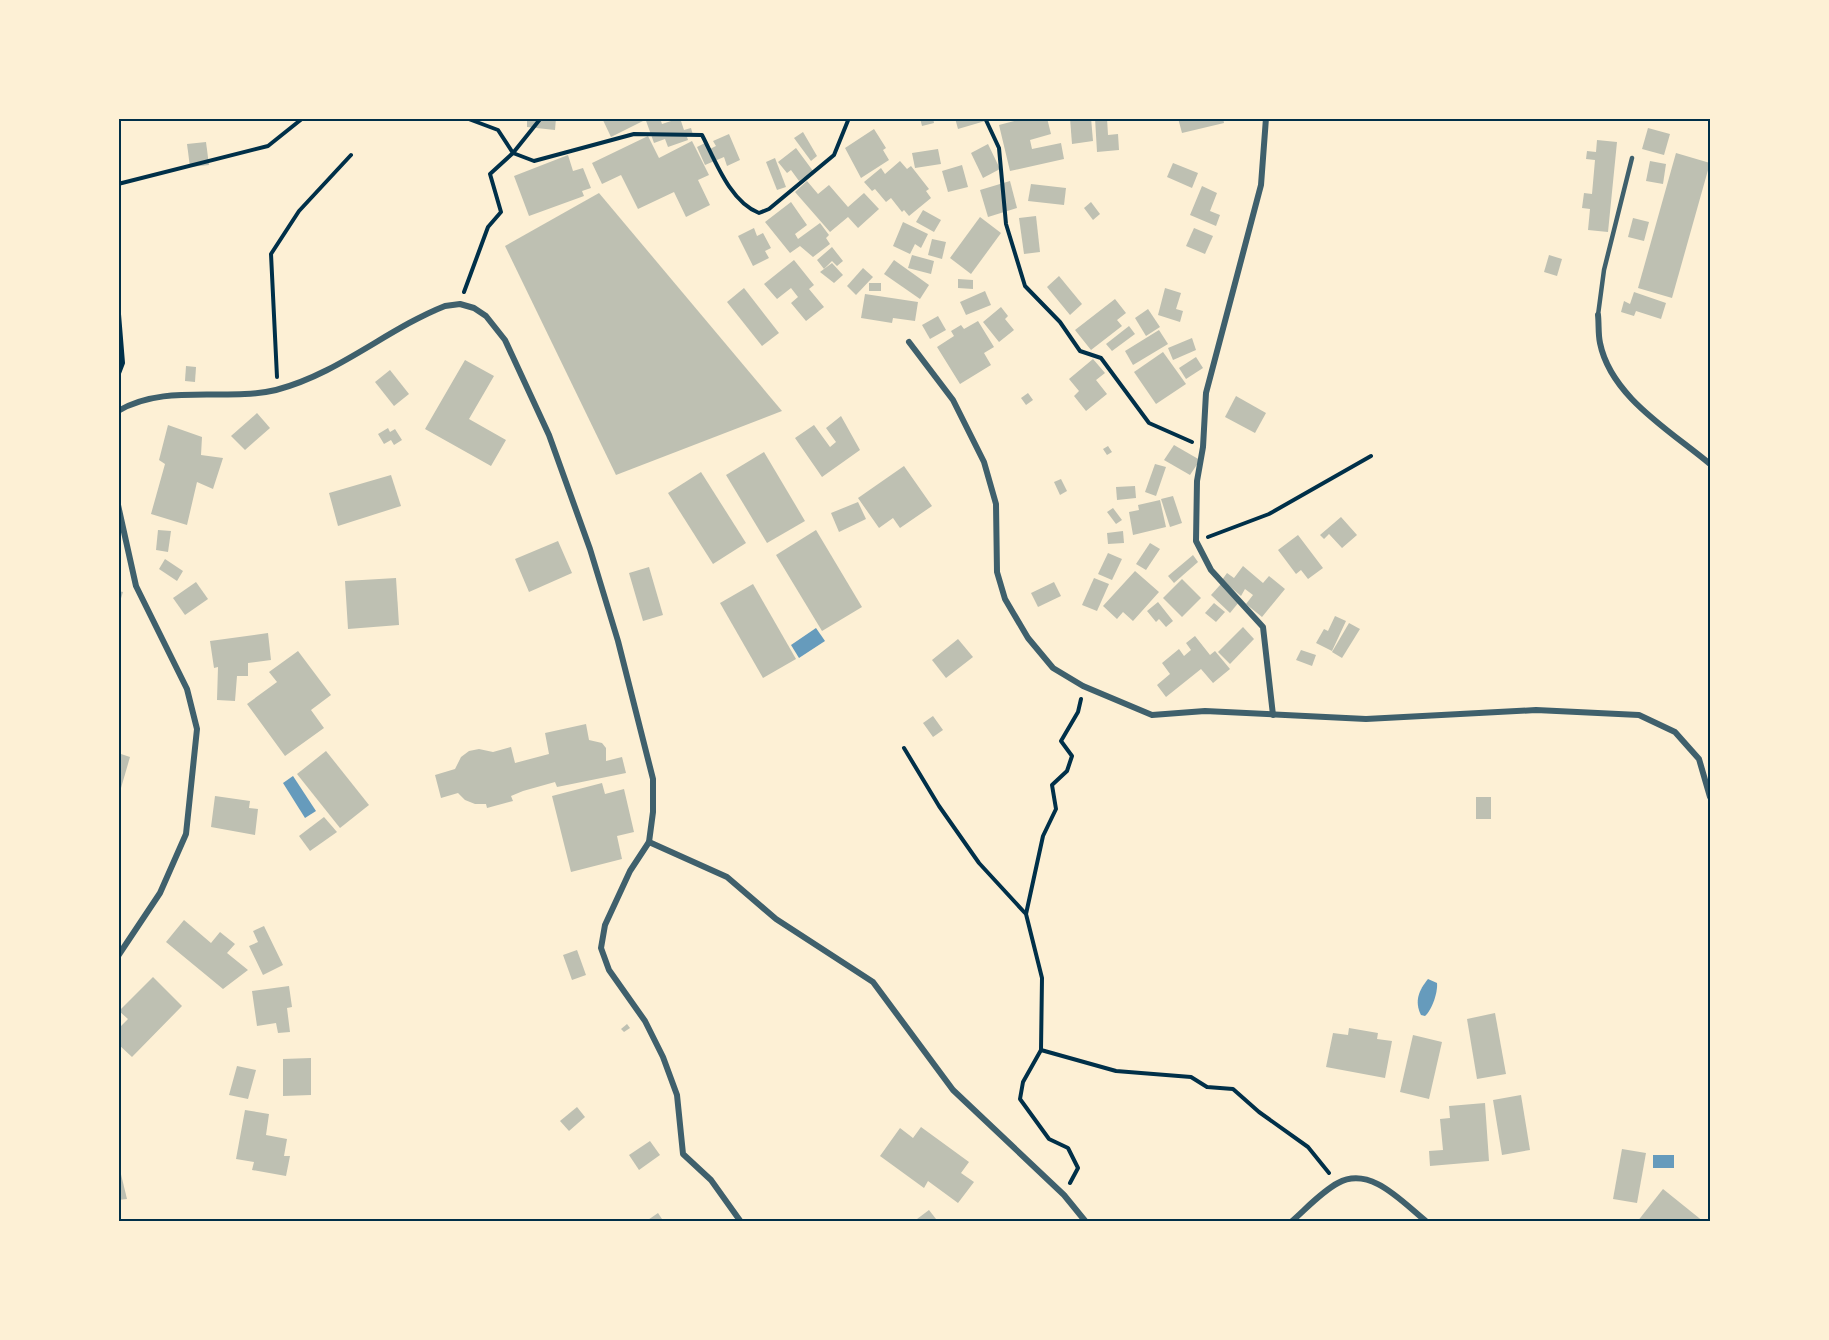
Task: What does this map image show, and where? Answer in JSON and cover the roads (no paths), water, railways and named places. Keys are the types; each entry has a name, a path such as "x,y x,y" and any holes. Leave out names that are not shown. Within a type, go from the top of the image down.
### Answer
{"street":[{"path":"1266,118 1261,185 1206,393 1203,447 1197,481 1196,541 1212,570 1263,627 1273,716"},
{"path":"118,411 144,399 252,394 277,389 366,350 432,311 460,304 474,308 486,316 506,340 549,435 590,549 642,727 653,779 653,812 649,842 630,871 605,925 601,948 609,970 645,1021 663,1058 677,1095 683,1154 711,1180 741,1221"},
{"path":"1598,315 1600,344 1612,374 1664,427 1710,464"},
{"path":"909,342 953,400 984,462 996,504 997,572 1005,599 1028,638 1053,668 1083,686 1152,715 1205,711 1366,719 1536,710 1639,715 1675,732 1699,759 1710,797"},
{"path":"118,505 136,586 187,689 197,729 186,834 160,893 118,956"},
{"path":"649,842 727,877 777,919 873,982 953,1090 1064,1195 1086,1221"},
{"path":"1291,1221 1337,1183 1354,1177 1371,1179 1427,1221"}],"lane":[{"path":"1598,315 1604,270 1632,158"}],"water":[{"path":"816,628 825,641 799,658 791,645"},
{"path":"293,776 316,811 305,818 283,783"},
{"path":"1428,979 1437,983 1437,987 1432,1005 1425,1016 1421,1015 1418,1000 1422,987"},
{"path":"1653,1155 1674,1155 1674,1168 1653,1168"}]}
